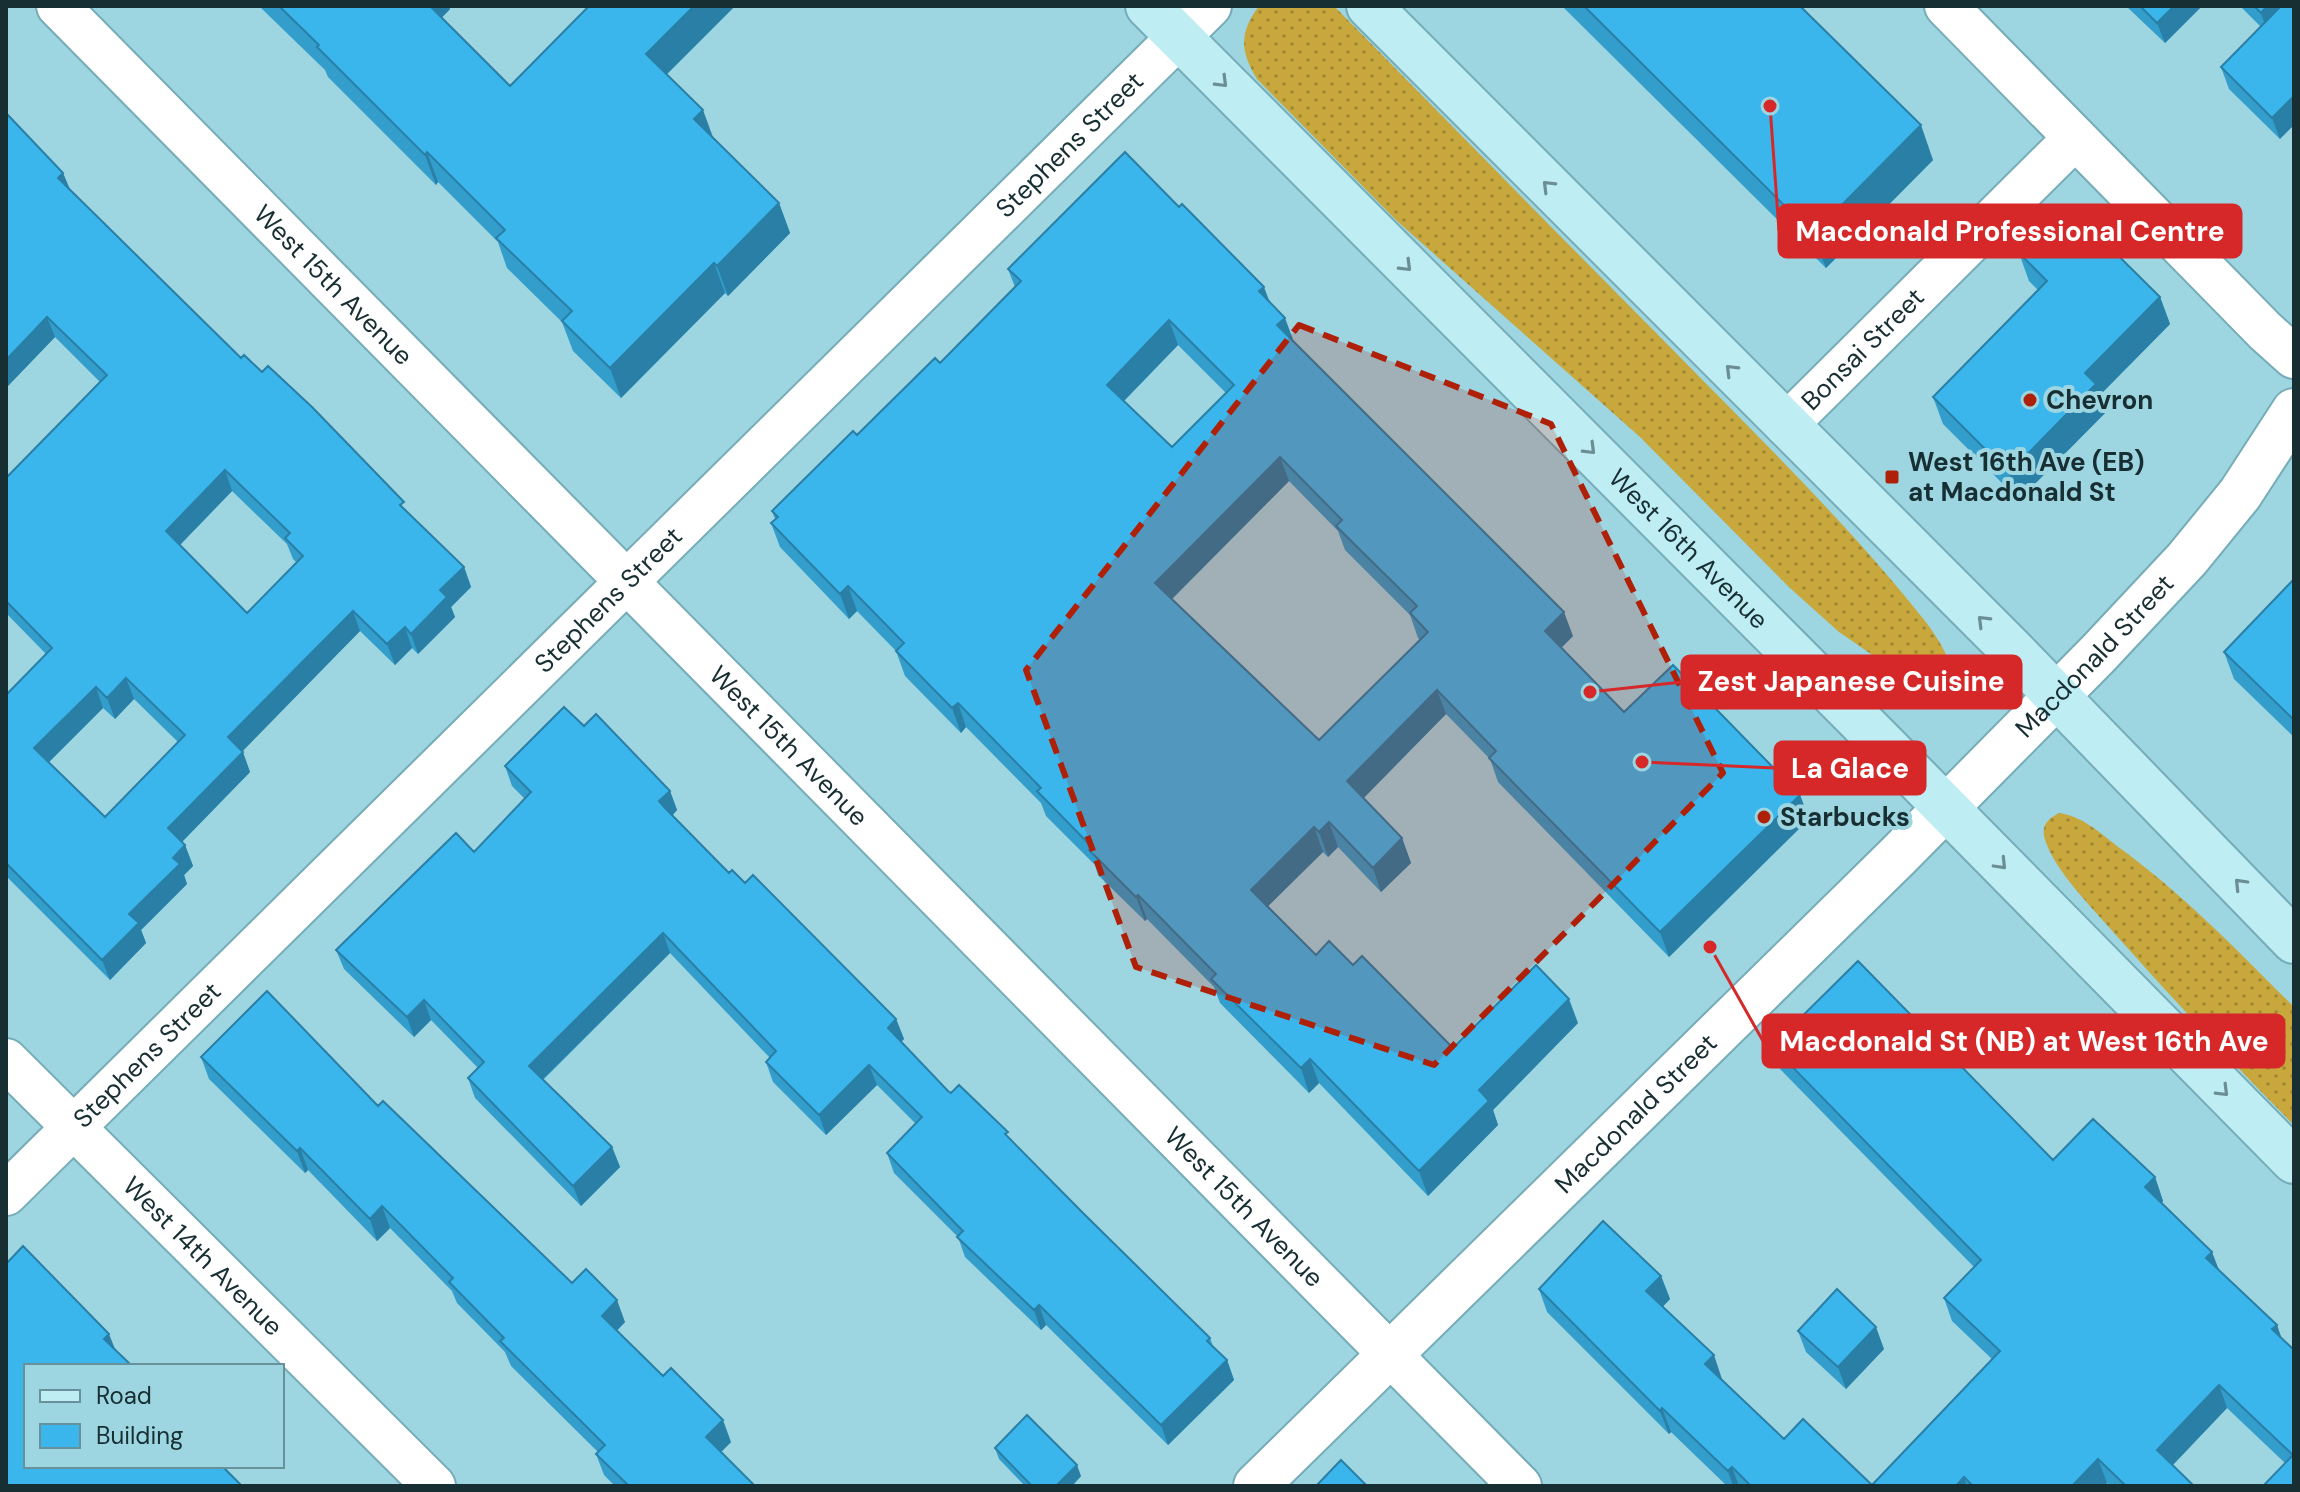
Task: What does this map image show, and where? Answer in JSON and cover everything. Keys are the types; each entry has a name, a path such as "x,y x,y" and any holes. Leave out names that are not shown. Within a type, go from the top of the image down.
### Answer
{"main road":[{"name":"West 16th Avenue","path":"1148,6 2294,1161"},
{"path":"1369,6 2057,696 2294,941"}],"street":[{"name":"West 15th Avenue","path":"58,6 1520,1486"},
{"name":"Stephens Street","path":"6,1194 1210,6"},
{"path":"1946,6 2294,357"},
{"name":"Bonsai Street","path":"1786,425 2075,138"},
{"name":"Macdonald Street","path":"1256,1486 2057,696 2187,559 2240,494 2294,411"},
{"name":"West 14th Avenue","path":"6,1060 434,1486"}],"highlighted area":[{"path":"1299,325 1551,424 1723,773 1434,1065 1136,967 1026,670"}],"shaded area":[{"path":"1259,6 1334,6 1771,450 1866,551 1938,640 1950,664 1950,685 1943,692 1929,694 1839,632 1790,588 1640,437 1397,221 1257,79 1247,60 1244,42 1248,25"},
{"path":"2059,813 2090,825 2141,864 2208,923 2294,1007 2294,1125 2181,1007 2064,875 2044,836 2045,824"}],"building":[{"path":"279,6 430,6 510,86 589,6 694,6 646,54 703,110 694,119 779,203 717,266 714,263 610,368 562,321 572,311 496,238 505,230 427,152 425,155"},
{"path":"1584,6 1800,6 1921,125 1813,234"},
{"path":"2140,6 2174,6 2157,23"},
{"path":"2254,6 2267,6 2261,13"},
{"path":"2281,6 2294,6 2294,96 2272,118 2221,67"},
{"path":"6,113 63,173 58,178 241,358 244,355 262,372 268,366 312,407 404,502 400,505 464,567 440,590 447,597 411,634 405,627 387,644 353,611 228,737 243,752 168,828 185,845 173,858 180,864 129,914 139,923 102,960 6,863 6,695 52,648 6,601 6,478 107,375 47,317 6,360","holes":["225,470 290,533 285,538 303,556 247,613 166,531","126,678 185,735 105,817 34,748 96,687 107,698"]},
{"path":"1125,152 1179,207 1182,204 1264,287 1259,291 1285,318 1277,325 1564,612 1545,631 1624,712 1673,665 1800,795 1660,932 1489,758 1496,751 1437,690 1347,781 1402,838 1373,868 1329,822 1319,832 1314,827 1251,890 1316,955 1329,941 1353,965 1362,956 1453,1048 1536,965 1569,999 1479,1090 1489,1101 1419,1171 1310,1059 1301,1068 1211,979 1216,974 1089,850 1092,847 1037,791 1041,788 958,703 952,708 896,651 904,643 848,586 840,594 771,523 778,517 772,511 853,431 857,435 935,358 940,363 1021,281 1008,269","holes":["1169,320 1234,385 1172,447 1107,385","1280,457 1342,520 1336,526 1417,606 1410,613 1428,632 1319,740 1155,583"]},
{"path":"2067,205 2160,297 2085,373 2096,384 2009,473 1933,397 2047,281 2019,253"},
{"path":"2294,579 2294,720 2224,652"},
{"path":"564,707 584,726 596,714 670,791 659,801 665,808 729,873 732,870 745,883 753,875 896,1019 888,1028 948,1091 951,1093 959,1085 1210,1338 1207,1341 1227,1360 1161,1425 1039,1305 1034,1310 957,1237 963,1231 887,1153 922,1117 869,1065 819,1115 766,1062 776,1051 663,933 529,1066 612,1147 573,1186 468,1078 484,1062 424,1000 407,1017 336,950 456,833 474,852 531,792 505,766"},
{"path":"1858,961 2053,1160 2093,1119 2155,1177 2145,1187 2212,1252 2206,1258 2277,1325 2272,1329 2294,1350 2294,1486 2263,1486 2293,1455 2219,1385 2157,1450 2194,1486 2126,1486 2098,1459 2072,1486 1973,1486 1964,1477 1956,1486 1751,1486 1732,1467 1728,1471 1662,1408 1660,1411 1539,1289 1603,1221 1661,1276 1646,1291 1714,1355 1705,1364 1784,1439 1803,1419 1872,1485 2000,1351 1944,1298 1981,1260 1772,1046"},
{"path":"267,991 378,1106 383,1101 572,1283 586,1269 617,1300 602,1316 663,1376 671,1368 723,1420 706,1437 755,1486 629,1486 596,1454 605,1445 500,1341 504,1338 449,1282 453,1278 382,1206 370,1219 300,1148 297,1151 201,1057"},
{"path":"23,1246 109,1334 104,1339 130,1364 24,1364 24,1468 226,1468 242,1486 6,1486 6,1264"},
{"path":"1837,1289 1876,1327 1838,1367 1798,1331"},
{"path":"1027,1415 1077,1465 1056,1486 1032,1486 995,1448"},
{"path":"1341,1460 1367,1486 1316,1486"}],"place":[{"name":"Macdonald Professional Centre","path":"1770,106"},
{"name":"Chevron","path":"2030,400"},
{"name":"West 16th Ave (EB) at Macdonald St","path":"1892,477"},
{"name":"Zest Japanese Cuisine","path":"1590,692"},
{"name":"La Glace","path":"1642,762"},
{"name":"Starbucks","path":"1764,817"},
{"name":"Macdonald St (NB) at West 16th Ave","path":"1710,947"}]}
